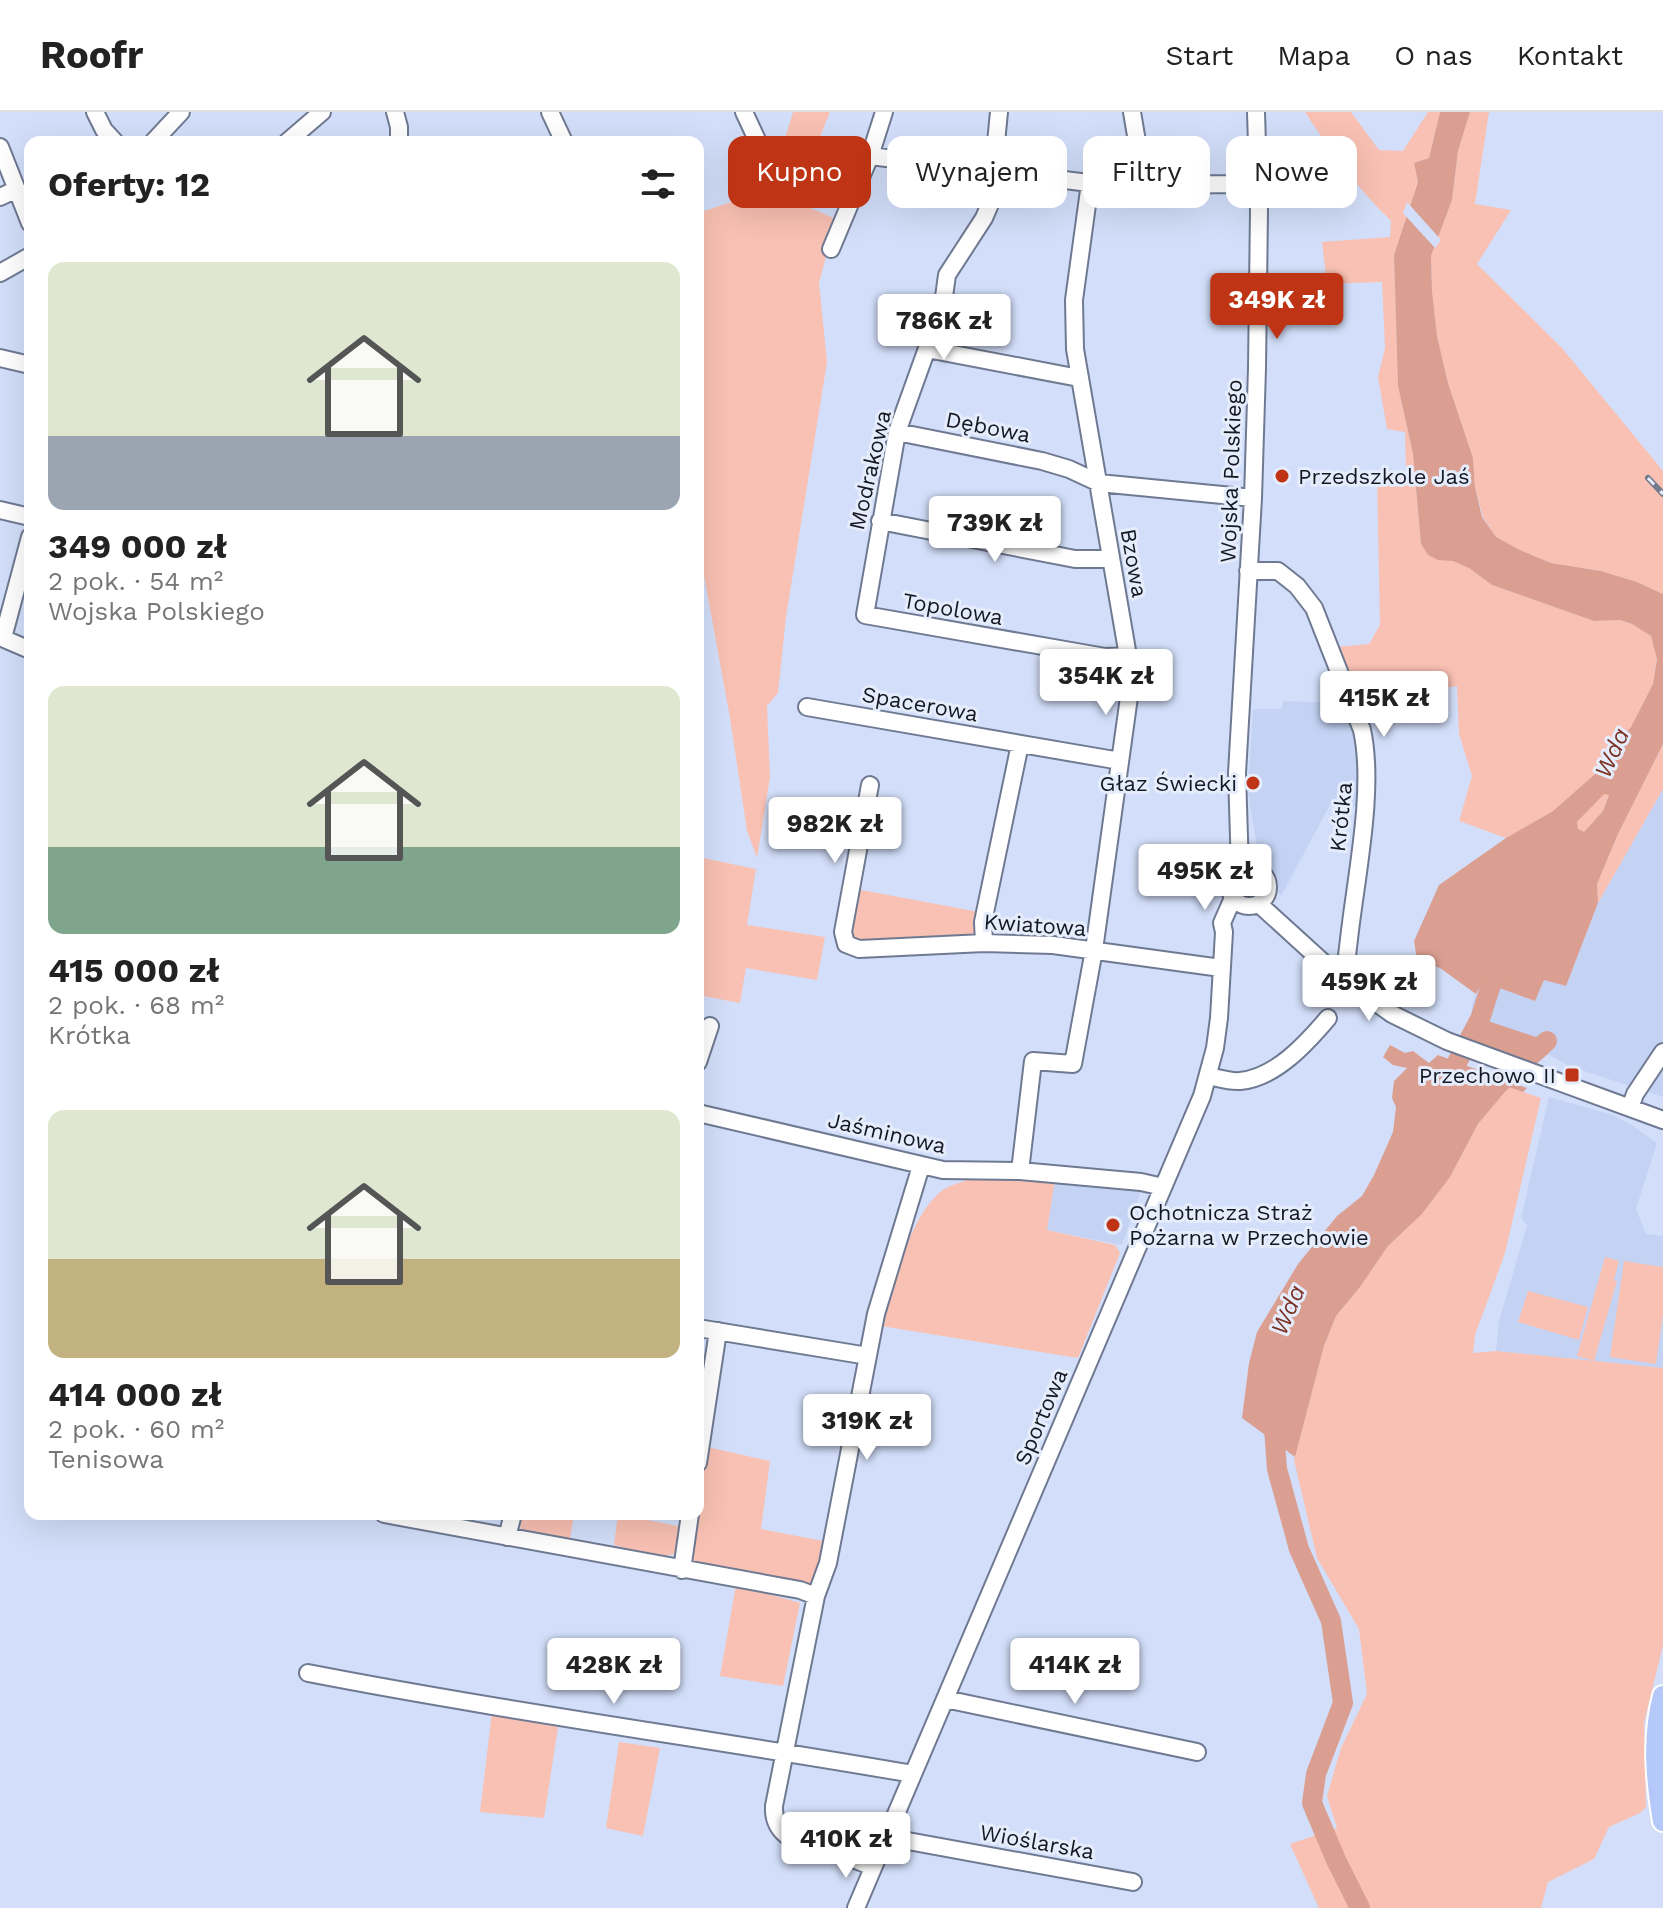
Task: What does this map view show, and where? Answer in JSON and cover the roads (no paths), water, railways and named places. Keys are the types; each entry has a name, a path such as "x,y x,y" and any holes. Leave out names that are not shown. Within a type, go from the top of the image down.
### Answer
{"main road":[{"path":"1663,1696 1656,1756 1663,1821"}],"street":[{"path":"95,112 110,136"},
{"path":"159,136 181,112"},
{"path":"294,136 322,112"},
{"path":"395,112 399,136"},
{"path":"550,112 561,136"},
{"path":"744,112 755,136"},
{"path":"871,153 884,112"},
{"name":"Modrakowa","path":"997,136 999,112"},
{"path":"1132,112 1136,136"},
{"name":"Wojska Polskiego","path":"1256,112 1257,136"},
{"path":"0,147 24,207"},
{"path":"0,197 17,189"},
{"path":"831,249 848,208"},
{"name":"Modrakowa","path":"865,615 897,432 943,304 947,275 988,208"},
{"name":"Bzowa","path":"1020,1171 1033,1061 1073,1064 1094,950 1129,697 1128,656 1075,349 1074,300 1087,208"},
{"name":"Wojska Polskiego","path":"1250,901 1266,878 1246,869 1240,831 1237,773 1253,498 1258,208"},
{"path":"0,273 24,259"},
{"path":"927,349 1079,378"},
{"path":"0,358 24,364"},
{"name":"Dębowa","path":"897,432 975,446 1069,469 1099,483 1253,498"},
{"path":"1069,469 1081,462 1092,449"},
{"path":"0,510 24,516"},
{"path":"880,521 1075,559 1111,559"},
{"path":"24,559 2,638 24,647"},
{"name":"Krótka","path":"1248,571 1278,571 1310,601 1362,730 1368,776 1346,964 1337,975"},
{"name":"Topolowa","path":"865,615 1105,657 1128,656"},
{"name":"Spacerowa","path":"807,707 1120,761"},
{"path":"984,943 983,922 1020,744"},
{"name":"Kwiatowa","path":"870,785 843,932 846,944 859,949 984,943 1053,945 1221,968"},
{"path":"1246,869 1230,883 1295,934 1337,975 1392,1014 1426,1031 1663,1120"},
{"name":"Sportowa","path":"856,1908 1208,1076 1219,1018 1224,932 1250,901"},
{"path":"1208,1076 1236,1082 1258,1078 1293,1054 1328,1018"},
{"path":"704,1044 710,1026"},
{"path":"1630,1108 1635,1094 1663,1052"},
{"name":"Jaśminowa","path":"704,1114 943,1170 1020,1171 1141,1182 1163,1187"},
{"path":"873,1867 797,1843 782,1833 774,1815 784,1751 816,1596 828,1563 876,1314 921,1166"},
{"path":"704,1329 868,1356"},
{"path":"704,1423 718,1331"},
{"path":"416,1520 800,1590 816,1596"},
{"path":"507,1537 511,1520"},
{"path":"682,1570 689,1520"},
{"path":"308,1673 487,1707 784,1751 913,1774"},
{"path":"945,1699 1197,1752"},
{"name":"Wioślarska","path":"886,1837 1133,1882"}],"water":[{"path":"1440,112 1470,112 1458,151 1452,200 1431,256 1432,291 1437,336 1448,383 1473,458 1482,517 1496,537 1520,550 1551,563 1601,571 1637,582 1663,594 1663,744 1597,884 1598,903 1566,986 1544,980 1535,1001 1483,982 1476,994 1440,968 1417,960 1414,941 1439,885 1506,838 1553,811 1603,767 1614,746 1631,727 1653,684 1657,659 1651,636 1632,624 1620,620 1594,621 1492,585 1469,568 1428,555 1421,544 1413,454 1398,386 1394,255 1418,182 1414,163 1429,158","holes":["1604,794 1609,795 1603,811 1584,832 1578,829 1577,822"]},
{"path":"1473,1016 1551,1042 1548,1054 1537,1063 1463,1039"},
{"path":"1390,1045 1405,1053 1413,1051 1429,1063 1438,1055 1527,1088 1523,1092 1509,1087 1478,1124 1450,1177 1422,1214 1388,1246 1336,1316 1324,1346 1295,1457 1242,1418 1249,1363 1257,1332 1298,1264 1337,1216 1362,1196 1374,1175 1393,1132 1396,1107 1392,1098 1394,1081 1407,1068 1393,1065 1383,1057"}],"waterway":[{"name":"Wda","path":"1444,1087 1480,1019 1491,985 1503,965"},
{"path":"1481,1092 1494,1088 1547,1041"},
{"name":"Wda","path":"1273,1415 1277,1469 1299,1549 1331,1621 1343,1703 1316,1774 1312,1803 1360,1908"}],"railway":[{"path":"1648,478 1663,494"}],"place":[{"name":"Przedszkole Jaś","path":"1282,476"},
{"name":"Głaz Świecki","path":"1253,783"},
{"name":"Przechowo II","path":"1572,1075"},
{"name":"Ochotnicza Straż Pożarna w Przechowie","path":"1113,1225"}]}
